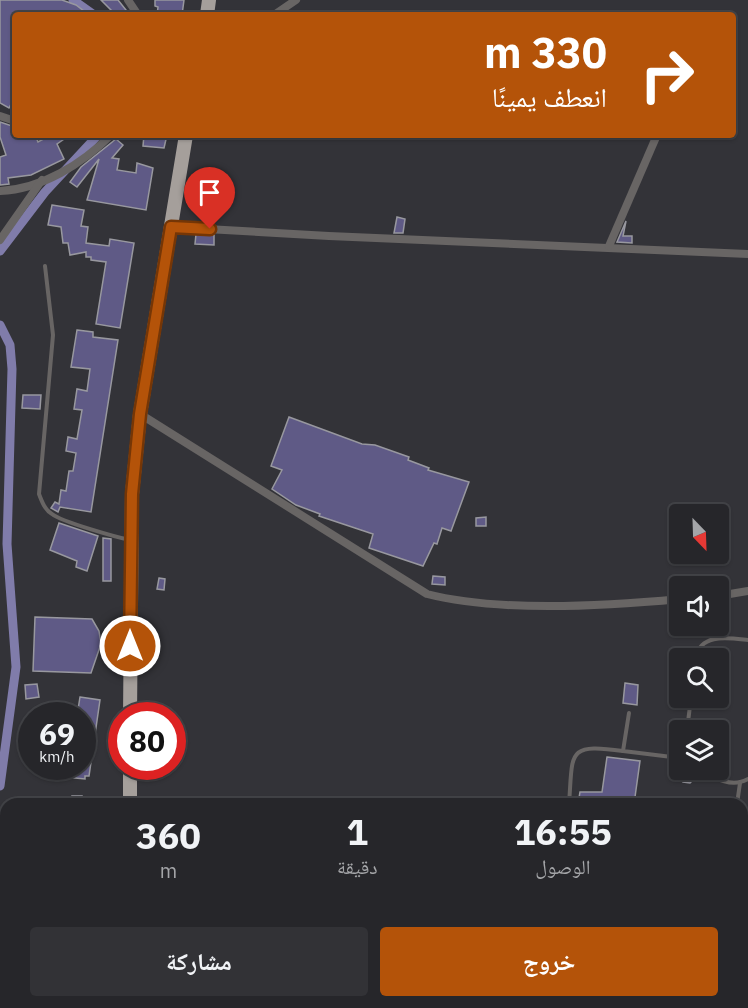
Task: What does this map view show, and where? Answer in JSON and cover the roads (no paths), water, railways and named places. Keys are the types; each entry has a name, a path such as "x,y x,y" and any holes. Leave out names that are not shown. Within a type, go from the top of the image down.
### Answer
{"highway":[{"path":"130,702 132,494 140,414 186,138"},
{"path":"130,780 130,798"}],"street":[{"path":"278,12 296,0"},
{"path":"0,191 69,170 108,138"},
{"path":"609,246 656,138"},
{"path":"0,240 42,180"},
{"path":"171,227 748,254"},
{"path":"140,414 427,594 442,598 528,604 669,599"},
{"path":"729,594 748,591"}],"lane":[{"path":"45,266 53,335 39,473 39,494 45,508 57,517 110,536 131,540"},
{"path":"699,648 705,641 721,638 748,640"},
{"path":"623,751 629,713"},
{"path":"570,798 573,758 579,751 588,747 669,757"},
{"path":"718,780 740,783 748,778"},
{"path":"738,798 740,783"}],"waterway":[{"path":"73,0 90,12"},
{"path":"0,251 45,192 95,138"},
{"path":"0,325 10,345 12,369 7,544 16,667 0,786"}]}
